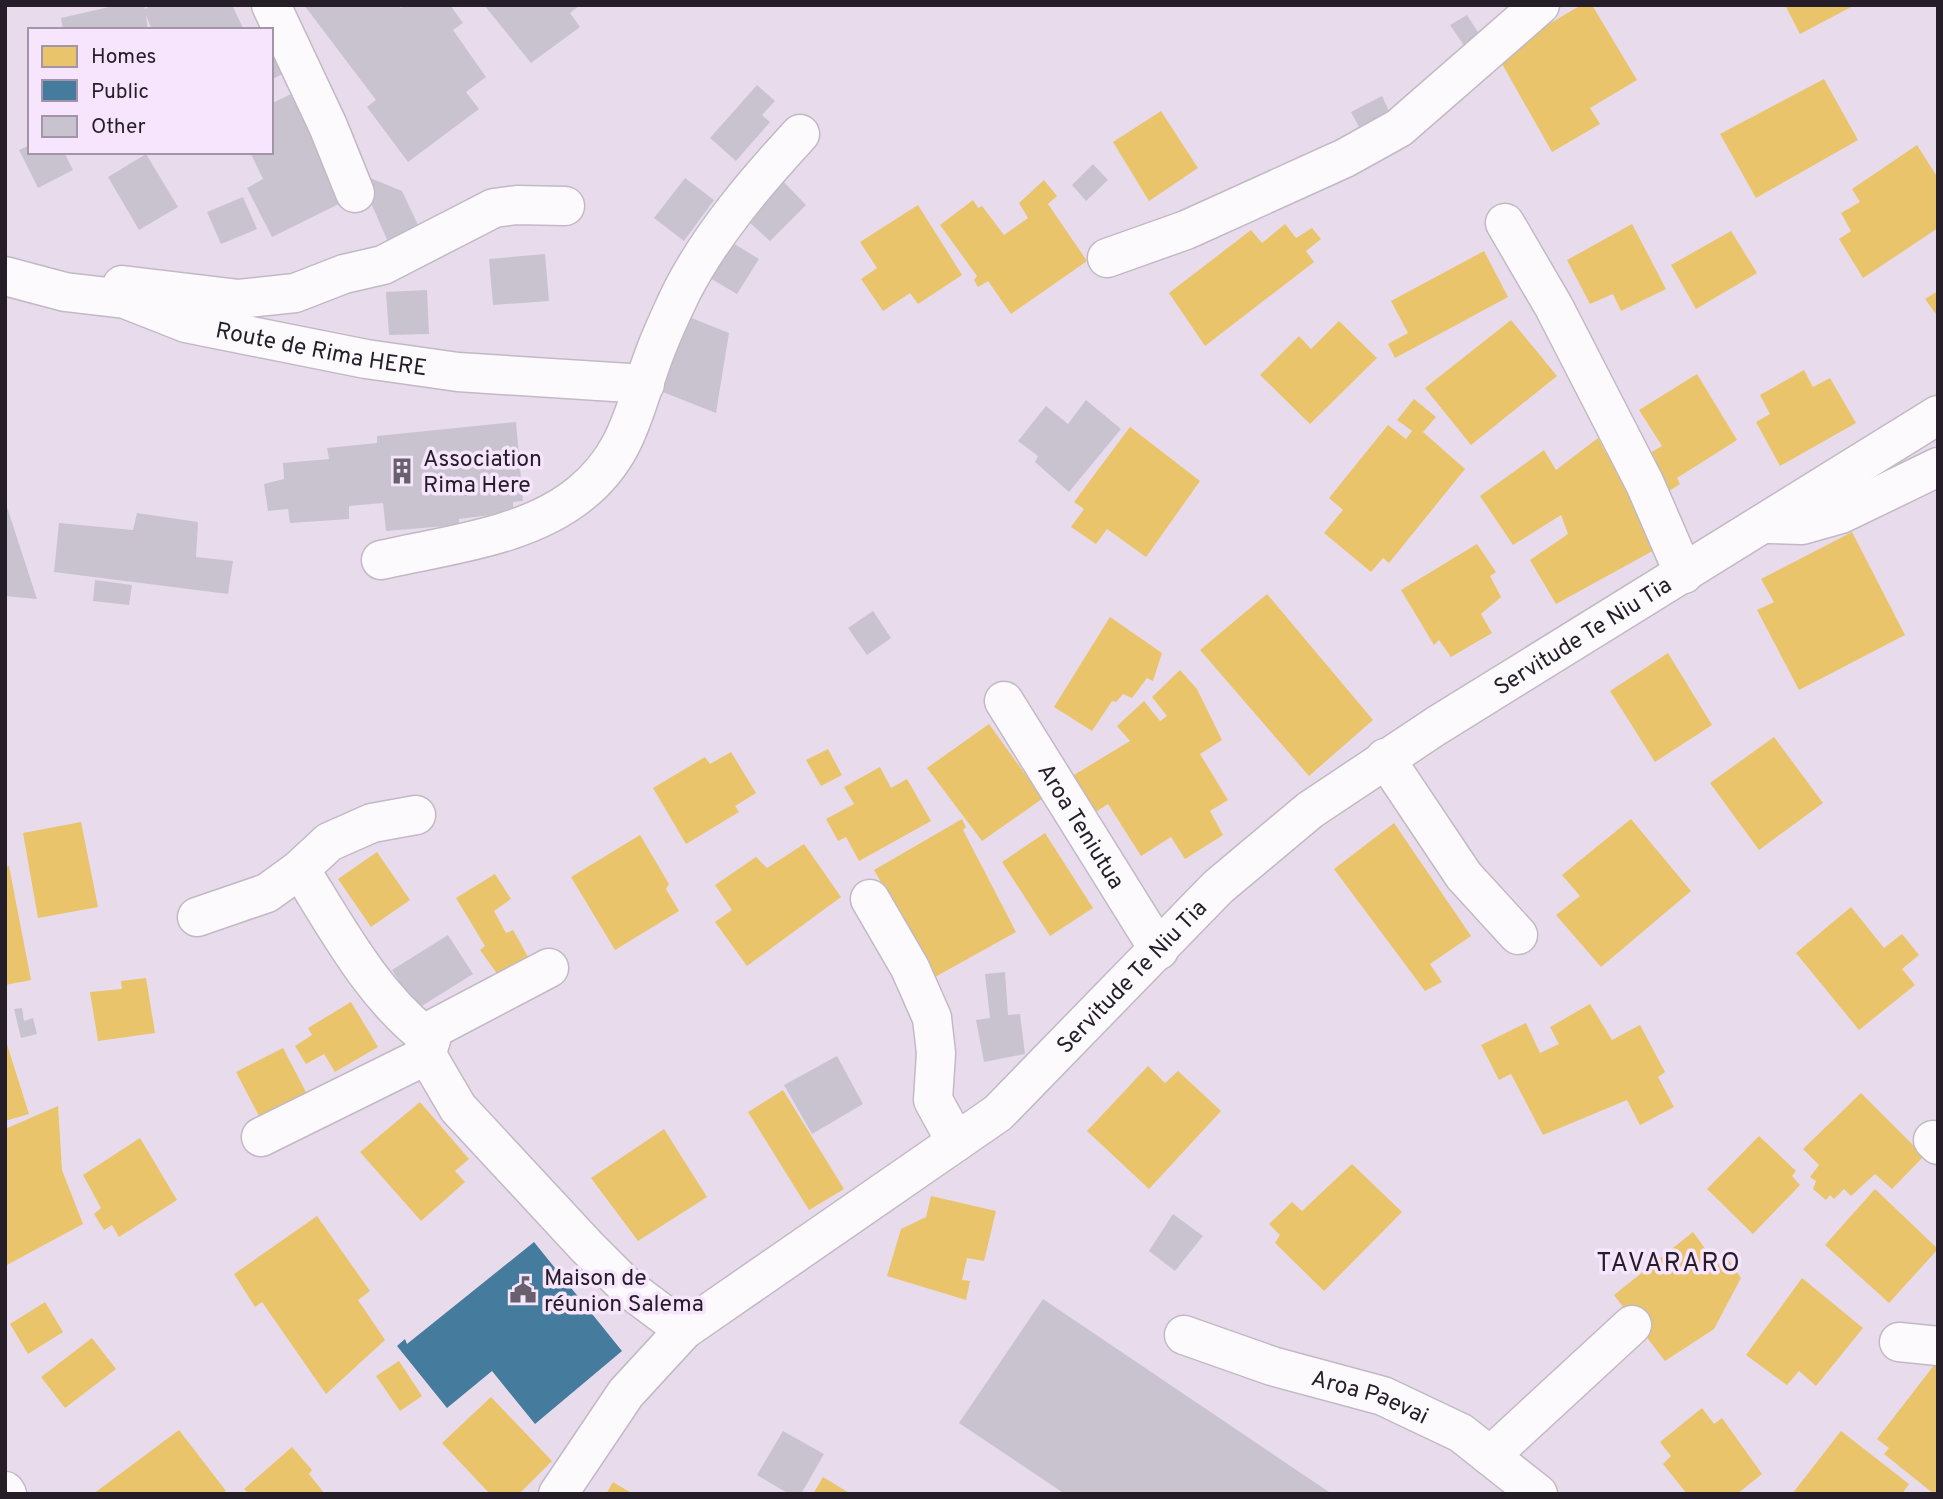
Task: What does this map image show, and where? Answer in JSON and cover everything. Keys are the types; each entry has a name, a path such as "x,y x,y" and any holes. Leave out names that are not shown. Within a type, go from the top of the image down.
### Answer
{"street":[{"path":"271,5 328,125 355,193"},
{"path":"1107,258 1186,230 1345,159 1399,128 1539,5"},
{"path":"381,560 502,532 550,513 581,494 612,463 635,418 654,355 689,280 754,184 800,134"},
{"path":"65,292 97,283 239,299 295,293 344,274 383,265 494,208 517,205 565,206"},
{"path":"1505,223 1553,307 1645,484 1684,574"},
{"name":"Route de Rima HERE","path":"5,276 65,292 125,299 186,323 366,359 458,372 645,384"},
{"name":"Servitude Te Niu Tia","path":"558,1494 626,1393 684,1330 998,1113 1219,887 1291,825 1385,758 1938,415"},
{"path":"1763,524 1802,525 1841,514 1938,467"},
{"name":"Aroa Teniutua","path":"1004,701 1159,950"},
{"path":"1385,758 1464,876 1518,935"},
{"path":"197,917 267,893 300,869 329,842 372,823 416,815"},
{"path":"300,869 352,951 429,1047 458,1108 628,1288 684,1330"},
{"path":"870,899 910,968 932,1018 936,1053 933,1100 956,1142"},
{"path":"261,1137 429,1047 433,1029 549,968"},
{"path":"1490,1455 1632,1325"},
{"name":"Aroa Paevai","path":"1184,1335 1272,1366 1383,1396 1461,1433 1538,1494"},
{"path":"1899,1342 1938,1346"}],"building: Homes":[{"path":"1581,5 1592,5 1637,80 1590,108 1600,124 1552,152 1497,55"},
{"path":"1785,5 1855,5 1800,34"},
{"path":"1824,79 1858,140 1756,198 1720,134"},
{"path":"1161,111 1198,168 1149,201 1113,142"},
{"path":"1917,145 1938,178 1938,228 1863,278 1839,239 1851,231 1841,213 1860,202 1852,189"},
{"path":"1044,180 1057,196 1048,204 1087,261 1011,314 988,281 978,287 974,280 977,276 940,225 973,200 978,208 982,206 1004,235 1028,218 1019,203"},
{"path":"918,205 962,275 918,304 910,293 883,311 861,279 877,268 860,242"},
{"path":"1285,224 1296,238 1312,228 1321,239 1306,251 1314,262 1205,346 1169,293 1251,230 1262,243"},
{"path":"1632,224 1666,289 1621,311 1613,294 1590,304 1567,260"},
{"path":"1731,231 1757,273 1696,309 1671,265"},
{"path":"1484,251 1508,297 1395,358 1388,344 1408,333 1391,301"},
{"path":"1938,291 1938,317 1925,299"},
{"path":"1511,320 1557,376 1471,445 1425,388"},
{"path":"1339,321 1377,358 1310,424 1260,375 1299,336 1311,349"},
{"path":"1804,370 1813,387 1830,378 1856,423 1780,466 1756,422 1770,414 1760,395"},
{"path":"1697,374 1737,440 1677,478 1680,484 1666,493 1643,457 1662,446 1639,410"},
{"path":"1414,399 1436,417 1423,432 1465,469 1389,563 1383,558 1371,572 1324,533 1343,510 1329,498 1388,425 1406,439 1412,431 1397,420"},
{"path":"1130,427 1200,481 1146,557 1107,529 1096,544 1071,527 1084,509 1074,502"},
{"path":"1598,438 1658,548 1556,604 1530,560 1568,534 1561,515 1513,545 1480,496 1544,450 1556,470"},
{"path":"1852,532 1905,635 1799,690 1757,610 1774,602 1761,579"},
{"path":"1477,544 1496,572 1490,576 1501,597 1481,614 1492,633 1451,657 1439,640 1434,645 1401,590"},
{"path":"1267,594 1373,720 1309,776 1200,650"},
{"path":"1110,617 1162,653 1153,681 1147,678 1132,698 1123,694 1116,702 1112,701 1092,731 1054,707"},
{"path":"1668,653 1712,725 1655,762 1610,691"},
{"path":"1180,670 1197,689 1222,740 1200,754 1228,800 1210,811 1223,835 1185,859 1171,837 1141,856 1108,804 1088,817 1064,781 1130,741 1117,726 1144,701 1160,721 1167,716 1152,697"},
{"path":"989,724 1033,785 1040,780 1049,794 982,841 927,768"},
{"path":"1774,737 1823,803 1759,850 1710,783"},
{"path":"828,749 842,775 821,786 806,760"},
{"path":"731,752 756,793 735,806 739,812 686,844 653,788 705,757 710,764"},
{"path":"880,767 891,788 907,779 931,821 859,861 846,837 838,841 826,819 854,804 844,787"},
{"path":"962,819 966,827 963,830 1016,932 935,977 874,870"},
{"path":"1631,819 1691,891 1601,967 1556,915 1580,896 1562,875"},
{"path":"81,822 98,907 38,918 23,833"},
{"path":"1394,823 1471,936 1430,964 1442,982 1425,991 1334,869"},
{"path":"1045,833 1093,908 1050,936 1002,862"},
{"path":"640,835 669,884 666,889 679,911 615,950 571,877"},
{"path":"804,844 841,897 747,966 715,922 732,910 715,885 756,857 767,868"},
{"path":"377,852 410,900 371,927 338,879"},
{"path":"9,866 31,980 5,985 5,867"},
{"path":"495,874 511,899 494,911 506,933 513,930 531,962 501,979 480,950 485,946 456,898"},
{"path":"1851,907 1884,948 1902,934 1919,955 1902,969 1915,985 1859,1030 1796,953"},
{"path":"146,978 155,1033 98,1041 90,992 122,989 121,981"},
{"path":"351,1002 378,1047 335,1072 324,1054 306,1064 295,1046 312,1035 308,1028"},
{"path":"1590,1004 1612,1040 1640,1025 1665,1072 1658,1077 1674,1107 1640,1125 1627,1100 1543,1135 1511,1074 1499,1080 1481,1045 1526,1023 1540,1053 1559,1044 1550,1027"},
{"path":"5,1038 29,1114 5,1121"},
{"path":"283,1048 307,1094 260,1118 236,1072"},
{"path":"1148,1066 1165,1083 1178,1071 1221,1111 1149,1189 1087,1131"},
{"path":"783,1090 844,1189 809,1210 748,1112"},
{"path":"1861,1093 1924,1156 1892,1189 1875,1174 1851,1196 1844,1189 1834,1199 1830,1195 1826,1200 1813,1189 1816,1181 1810,1177 1819,1165 1803,1149"},
{"path":"420,1102 469,1159 455,1171 465,1182 421,1221 360,1152"},
{"path":"58,1106 62,1170 83,1224 5,1266 5,1129"},
{"path":"664,1129 707,1197 638,1241 591,1178"},
{"path":"1759,1136 1796,1171 1792,1176 1800,1185 1753,1234 1707,1189"},
{"path":"140,1138 177,1200 119,1237 112,1225 104,1230 94,1214 101,1208 83,1175"},
{"path":"1352,1164 1402,1212 1324,1291 1275,1243 1280,1235 1269,1224 1292,1202 1302,1211"},
{"path":"1875,1189 1938,1249 1889,1303 1825,1245"},
{"path":"931,1196 996,1211 984,1261 967,1258 962,1280 970,1281 966,1300 887,1276 901,1229 926,1217"},
{"path":"317,1216 370,1291 358,1300 385,1340 326,1394 262,1302 255,1307 234,1274"},
{"path":"1693,1232 1717,1265 1727,1258 1741,1278 1714,1329 1665,1361 1614,1295"},
{"path":"1802,1278 1863,1328 1816,1386 1799,1371 1787,1385 1746,1355"},
{"path":"45,1302 63,1332 28,1354 10,1324"},
{"path":"92,1338 116,1369 65,1408 41,1377"},
{"path":"1938,1360 1938,1494 1934,1494 1884,1454 1889,1448 1877,1439"},
{"path":"399,1361 422,1396 400,1411 376,1376"},
{"path":"491,1397 552,1461 519,1494 490,1494 442,1443"},
{"path":"1702,1408 1714,1424 1722,1418 1762,1474 1737,1494 1687,1494 1663,1464 1671,1456 1660,1442"},
{"path":"179,1430 226,1491 222,1494 93,1494"},
{"path":"1841,1431 1909,1484 1902,1494 1792,1494"},
{"path":"292,1447 312,1470 309,1474 325,1494 249,1494 244,1489"},
{"path":"823,1477 851,1494 813,1494"},
{"path":"613,1482 633,1494 606,1494"}],"building: Public":[{"name":"Maison de réunion Salema","path":"534,1242 622,1351 535,1424 492,1371 447,1408 397,1346 405,1339 407,1344"}],"building: Other":[{"path":"118,5 144,5 145,9 151,5 232,5 243,28 151,28 146,15 148,28 63,28 61,18"},
{"path":"304,5 399,5 401,8 405,5 450,5 463,23 453,30 486,77 466,92 479,109 408,162 367,107 376,100"},
{"path":"484,5 580,5 570,13 580,27 531,63"},
{"path":"1467,15 1481,37 1465,47 1450,25"},
{"path":"273,50 284,73 273,79"},
{"path":"757,85 775,101 762,115 770,122 736,161 710,138"},
{"path":"295,92 328,154 319,158 341,203 272,237 247,188 263,179 251,154 273,154 273,103"},
{"path":"1382,96 1389,111 1359,127 1351,112"},
{"path":"28,146 28,154 65,154 73,170 38,188 19,150"},
{"path":"146,154 178,207 139,230 108,177"},
{"path":"1093,164 1108,180 1086,201 1072,185"},
{"path":"358,173 402,191 419,227 388,242"},
{"path":"775,173 806,205 770,241 738,212"},
{"path":"685,178 714,200 684,241 654,218"},
{"path":"243,197 257,229 221,244 207,212"},
{"path":"733,243 759,259 737,294 710,278"},
{"path":"545,254 549,301 493,305 489,259"},
{"path":"427,290 429,334 389,335 386,292"},
{"path":"679,313 729,333 716,413 650,387"},
{"path":"1086,400 1121,429 1069,492 1035,462 1038,456 1018,441 1046,406 1068,424"},
{"name":"Association Rima Here","path":"516,422 523,501 513,502 513,512 459,519 459,525 386,531 383,503 349,506 349,519 290,523 288,509 268,511 264,484 284,479 283,463 329,459 327,448 377,443 377,436"},
{"path":"6,504 37,599 5,596"},
{"path":"137,513 198,522 196,557 233,561 228,594 54,572 59,523 133,530"},
{"path":"95,580 132,585 129,605 93,601"},
{"path":"873,611 891,638 867,655 848,628"},
{"path":"448,935 473,974 417,1009 392,970"},
{"path":"1005,972 1008,1015 1020,1014 1025,1054 984,1062 976,1020 990,1018 985,974"},
{"path":"22,1008 24,1021 33,1018 37,1034 21,1038 14,1009"},
{"path":"837,1056 863,1104 812,1134 784,1085"},
{"path":"1173,1214 1203,1236 1175,1271 1149,1251"},
{"path":"1043,1299 1332,1494 1065,1494 959,1423"},
{"path":"783,1431 824,1454 801,1494 789,1494 757,1475"}],"place":[{"name":"Association Rima Here","path":"402,471"},
{"name":"Maison de réunion Salema","path":"523,1290"}],"district":[{"name":"TAVARARO","path":"1669,1262"}]}
